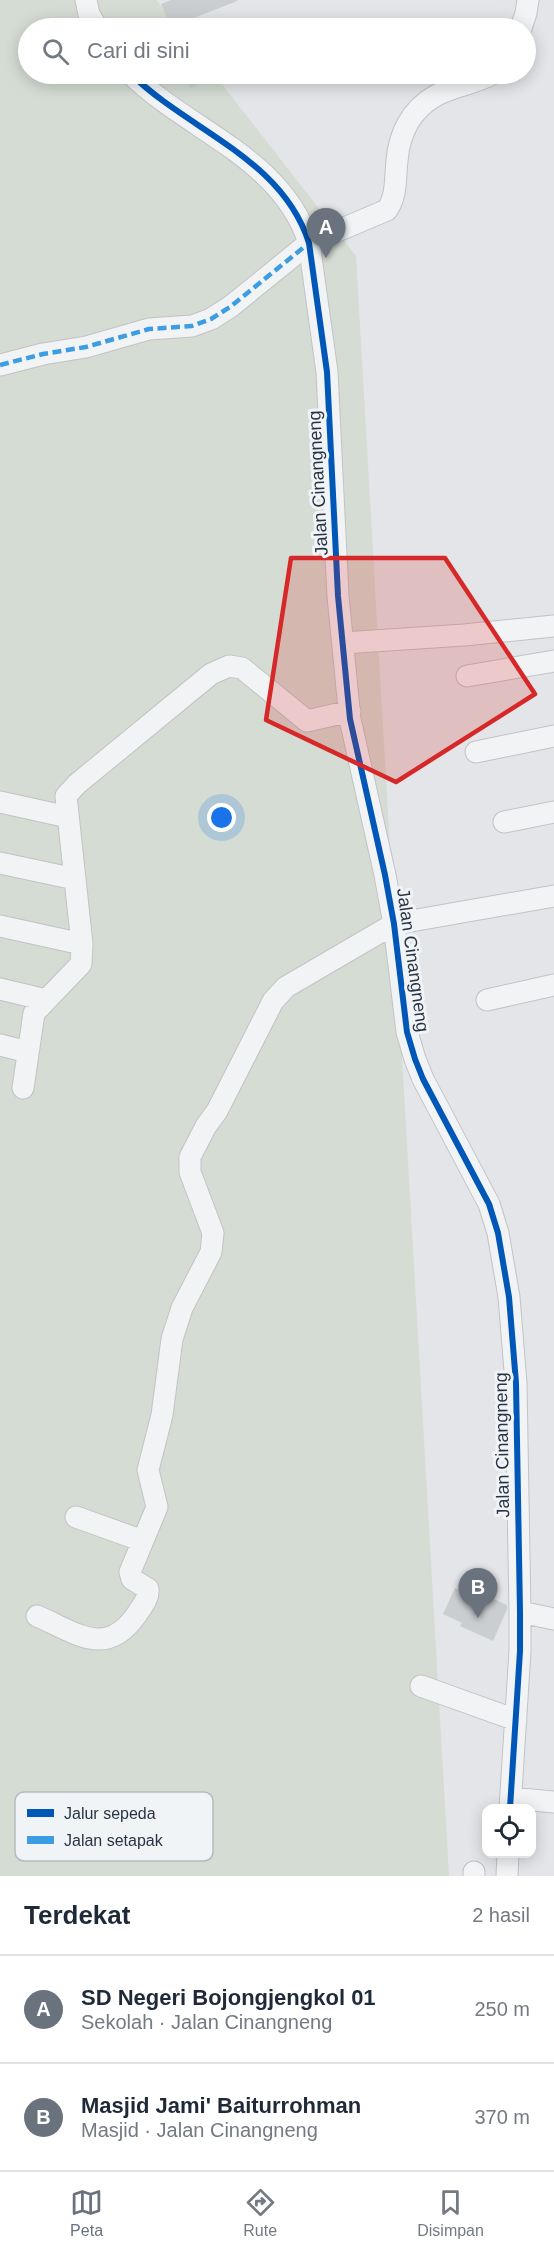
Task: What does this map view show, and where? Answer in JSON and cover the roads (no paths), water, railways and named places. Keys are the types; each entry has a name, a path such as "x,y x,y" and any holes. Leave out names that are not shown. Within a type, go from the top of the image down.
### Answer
{"street":[{"path":"86,0 91,18"},
{"path":"524,18 528,0"},
{"name":"Jalan Cinangneng","path":"142,84 208,130 272,181 303,224 309,243 327,372 338,596 350,711 362,778 378,840 394,924 407,1032 415,1059 439,1111 484,1194 498,1233 509,1297 516,1383 520,1612 511,1803"},
{"path":"0,364 86,347 149,329 202,322 230,307 309,243 387,210 392,203 398,147 406,124 419,108 436,96 467,84"},
{"path":"343,643 554,626"},
{"path":"467,676 554,661"},
{"path":"23,1088 34,1013 81,964 82,944 66,796 77,784 211,674 229,666 242,668 307,721 350,711"},
{"path":"476,752 554,736"},
{"path":"0,802 68,817"},
{"path":"504,822 554,812"},
{"path":"0,863 75,879"},
{"path":"37,1616 94,1639 107,1640 118,1635 132,1621 148,1596 148,1589 132,1579 130,1572 157,1507 148,1470 162,1415 172,1339 182,1308 207,1263 213,1233 190,1172 190,1157 206,1126 217,1111 278,994 294,982 394,924 554,896"},
{"path":"0,926 82,944"},
{"path":"487,1000 554,985"},
{"path":"0,989 46,1000"},
{"path":"0,1045 28,1052"},
{"path":"76,1517 143,1541"},
{"path":"520,1612 554,1619"},
{"path":"421,1686 516,1720"},
{"path":"511,1803 554,1802"},
{"path":"507,1876 508,1858"}],"place":[{"name":"SD Negeri Bojongjengkol 01","path":"326,258"},
{"name":"Masjid Jami' Baiturrohman","path":"478,1618"}]}
